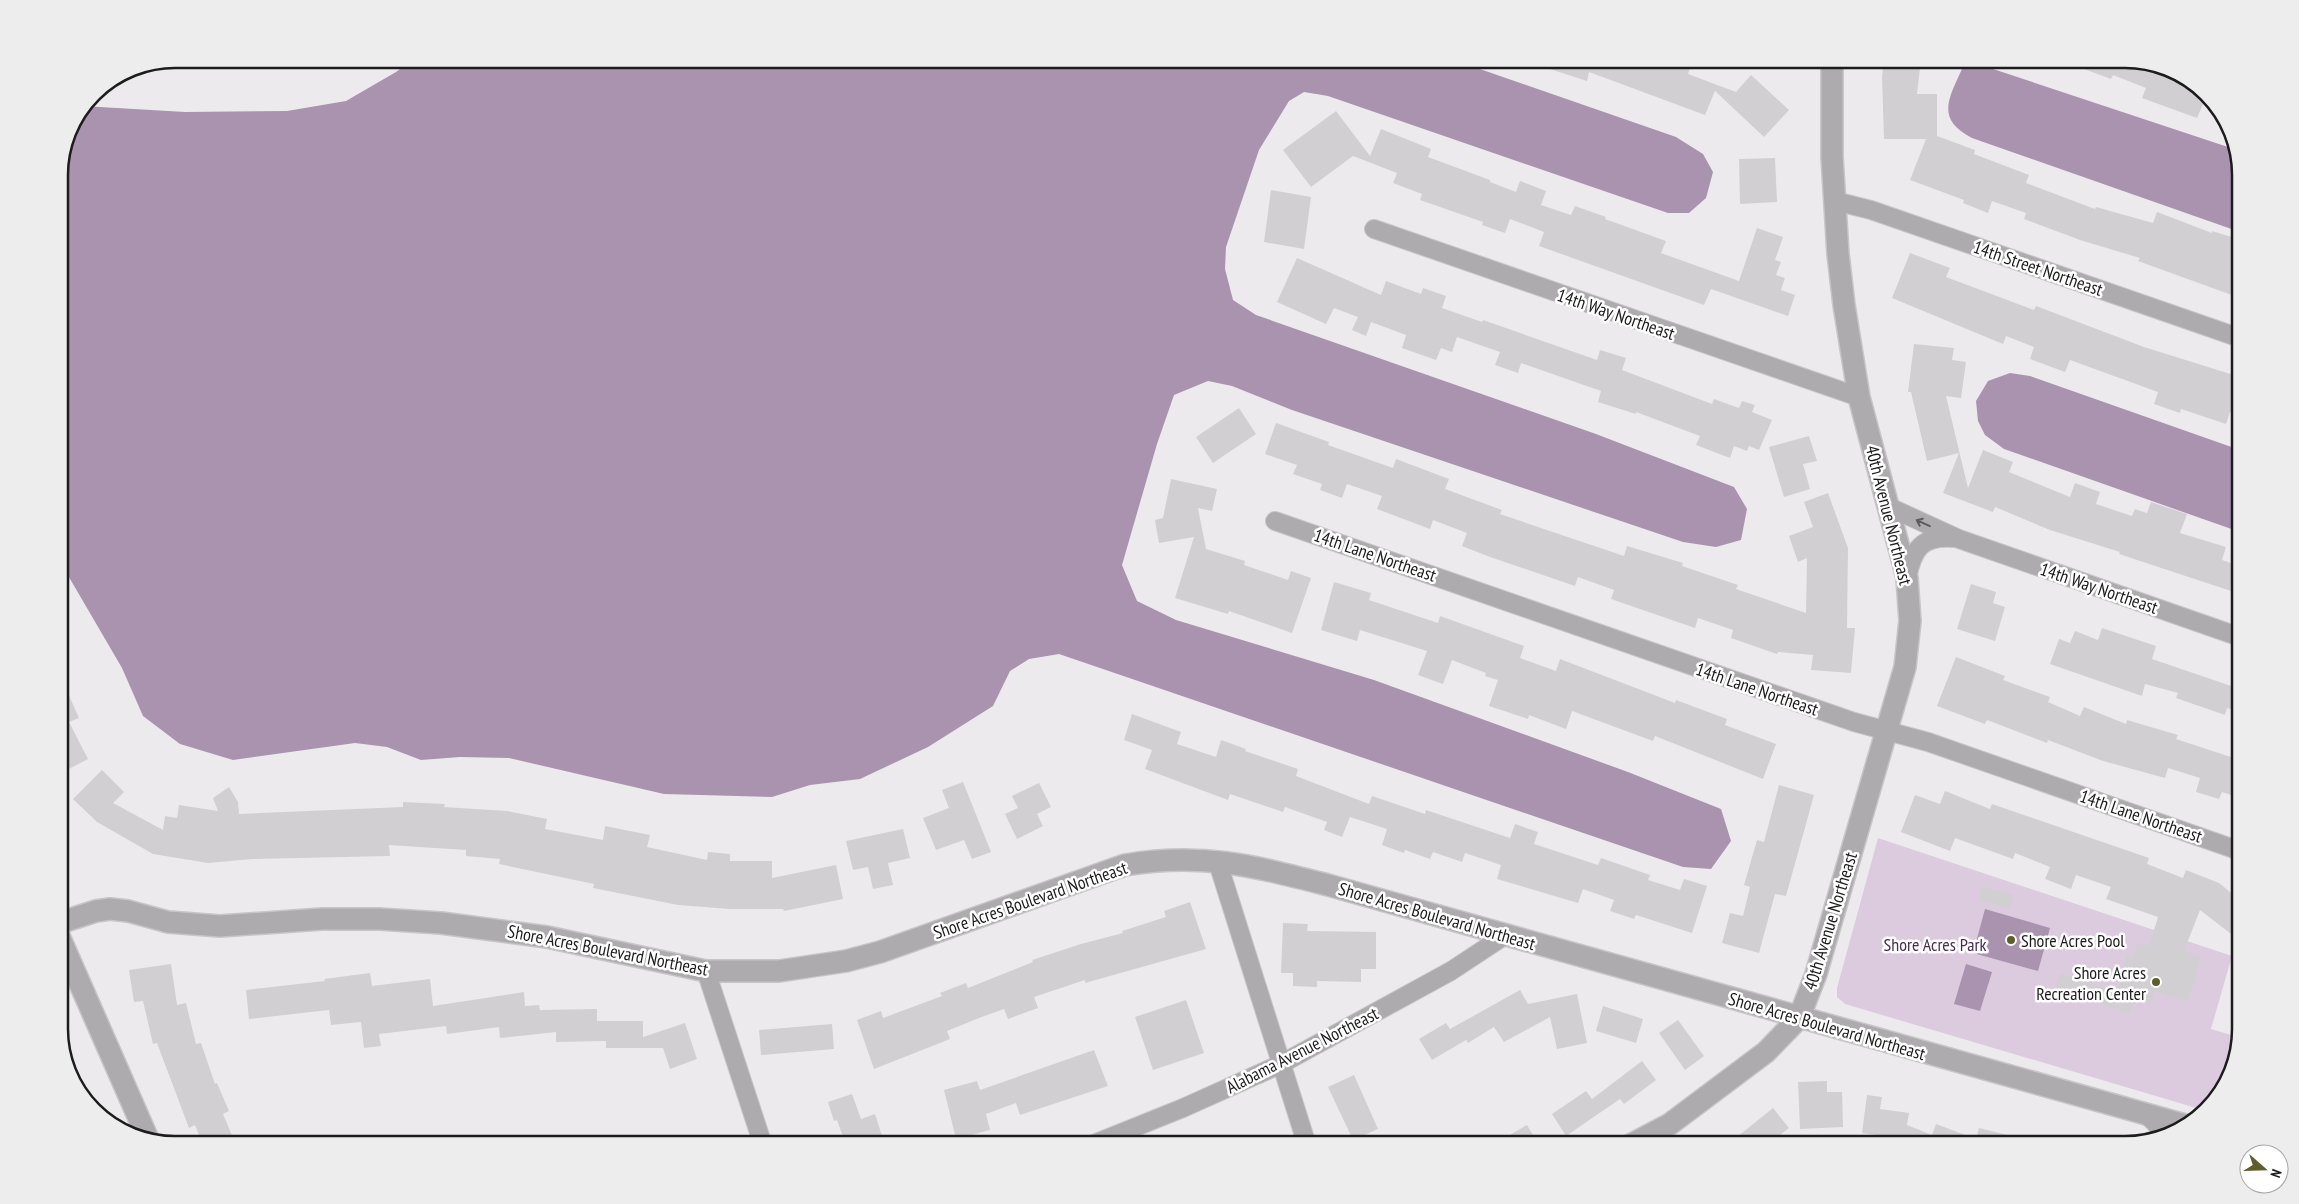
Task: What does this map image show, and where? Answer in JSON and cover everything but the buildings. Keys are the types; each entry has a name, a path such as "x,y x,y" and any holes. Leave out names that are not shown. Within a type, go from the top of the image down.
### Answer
{"street":[{"name":"40th Avenue Northeast","path":"1799,1018 1816,974 1905,667 1910,621 1907,578 1859,397 1844,305 1835,200 1830,68"},
{"name":"14th Street Northeast","path":"1835,200 1881,213 2231,335"},
{"name":"14th Way Northeast","path":"1374,229 1859,397"},
{"name":"14th Way Northeast","path":"1888,506 1958,538 2232,634"},
{"name":"14th Lane Northeast","path":"1276,521 1854,722 1928,742 2232,848"},
{"name":"14th Way Northeast","path":"1907,578 1914,554 1922,545 1929,540 1939,537 1958,538"},
{"name":"Shore Acres Boulevard Northeast","path":"68,921 110,909 128,911 168,922 220,926 322,919 379,919 441,924 547,937 706,971 779,971 846,961 943,930 1125,865 1155,860 1217,860 1269,870 2176,1122"},
{"path":"1217,860 1305,1136"},
{"name":"Alabama Avenue Northeast","path":"1114,1136 1184,1108 1281,1064 1451,971 1504,936"},
{"path":"68,957 145,1132"},
{"path":"706,971 760,1136"},
{"path":"1655,1136 1766,1052 1799,1018"},
{"path":"2146,1114 2162,1130"},
{"path":"1647,1136 1670,1124"}],"green space":[{"name":"Shore Acres Park","path":"1878,838 2232,956 2211,1029 2231,1035 2226,1064 2220,1077 2205,1100 2197,1108 1845,1004 1837,997 1837,988"}],"shaded area":[{"path":"402,68 1477,68 1676,137 1703,154 1713,172 1706,198 1689,213 1668,213 1328,96 1304,92 1289,101 1259,150 1226,247 1225,269 1233,300 1256,315 1596,434 1734,487 1747,509 1741,540 1716,547 1683,542 1292,410 1232,386 1208,381 1174,395 1157,444 1122,565 1137,601 1176,620 1374,680 1628,772 1721,809 1731,841 1711,869 1683,867 1059,654 1029,659 1010,671 993,706 928,747 860,779 810,785 772,797 664,794 509,758 460,757 421,760 387,747 355,743 233,760 180,744 143,716 122,668 68,575 68,167 73,140 92,107 185,112 287,111 346,101"},
{"path":"1990,68 2227,147 2231,167 2231,229 1972,138 1953,124 1949,116 1950,99 1962,69"},
{"path":"2010,373 2030,376 2231,447 2231,529 2004,449 1985,435 1978,421 1976,401 1988,381"},
{"name":"Shore Acres Pool","path":"1985,909 2050,928 2038,971 1973,953"},
{"path":"1966,964 1992,972 1980,1011 1954,1004"}],"place":[{"name":"Shore Acres Pool","path":"2011,940"},
{"name":"Shore Acres Recreation Center","path":"2156,982"}]}
